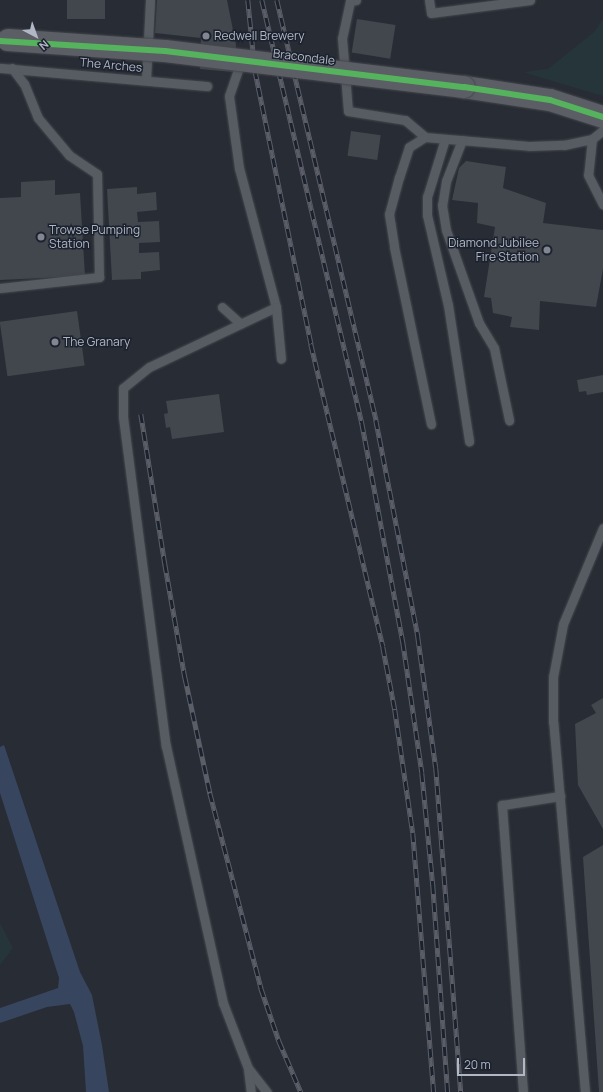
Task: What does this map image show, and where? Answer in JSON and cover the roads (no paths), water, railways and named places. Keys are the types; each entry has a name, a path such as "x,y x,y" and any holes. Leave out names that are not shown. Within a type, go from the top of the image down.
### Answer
{"street":[{"name":"Bracondale","path":"4,41 165,51 464,87 550,100 603,117"}],"lane":[{"path":"146,80 150,0"},
{"path":"356,0 350,1 342,38 348,111 405,120 425,137 529,146 564,145 592,139 603,130"},
{"path":"429,0 431,13 530,0"},
{"path":"241,61 229,96 239,168 276,307 281,359"},
{"name":"The Arches","path":"0,68 208,86"},
{"path":"0,288 99,277 97,174 69,154 38,118 24,84 12,68"},
{"path":"425,137 409,147 389,214 394,247 431,424"},
{"path":"445,139 427,197 427,215 448,305 469,441"},
{"path":"592,139 588,175 603,204"},
{"path":"462,140 446,181 442,206 446,230 479,323 494,348 509,420"},
{"path":"222,306 241,324"},
{"path":"251,1092 248,1068 223,1003 166,746 123,417 123,388 149,368 276,307"},
{"path":"585,1092 553,722 553,677 563,624 603,528"},
{"path":"523,1092 502,805 560,796"},
{"path":"248,1068 267,1092"}],"water":[{"path":"4,745 80,972 92,995 102,1045 109,1092 86,1092 83,1046 74,1012 70,1004 47,1007 0,1023 0,1008 58,988 59,978 0,793 0,747"}],"railway":[{"path":"248,0 255,70 311,344 383,647 395,710 413,833 434,1092"},
{"path":"262,0 362,423 403,642 422,773 433,885 448,1092"},
{"path":"277,0 376,420 418,637 436,768 461,1092"},
{"path":"141,414 185,677 210,793 261,988 279,1041 301,1092"}],"place":[{"name":"Redwell Brewery","path":"206,36"},
{"name":"Trowse Pumping Station","path":"41,237"},
{"name":"Diamond Jubilee Fire Station","path":"547,250"},
{"name":"The Granary","path":"55,342"}]}
